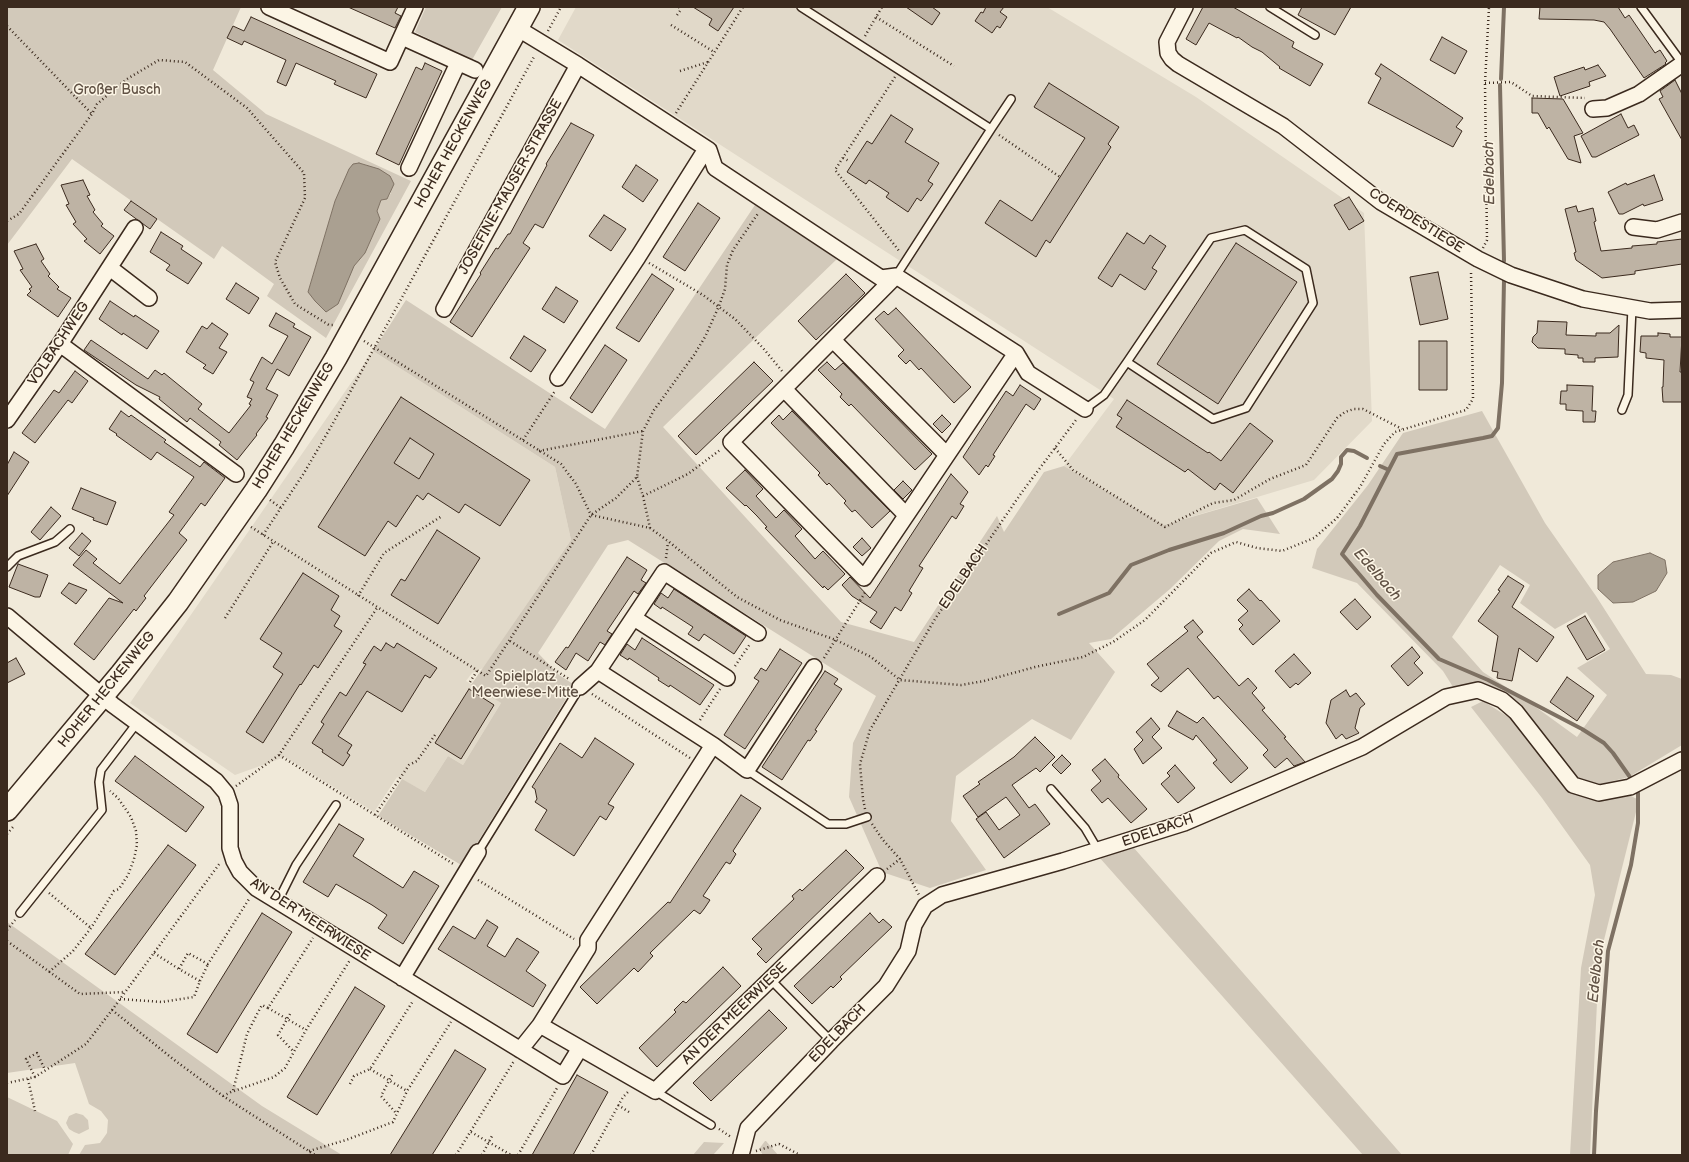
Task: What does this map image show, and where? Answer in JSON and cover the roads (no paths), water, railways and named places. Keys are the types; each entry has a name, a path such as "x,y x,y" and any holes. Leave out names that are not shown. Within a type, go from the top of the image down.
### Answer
{"street":[{"path":"269,7 390,62 415,7"},
{"name":"HOHER HECKENWEG","path":"7,810 102,697 178,602 201,571 284,446 366,304 529,7"},
{"name":"COERDESTIEGE","path":"1185,7 1167,42 1168,53 1178,64 1283,126 1381,202 1478,259 1511,275 1583,299 1650,311 1682,310"},
{"path":"517,28 578,65 708,150 715,168 881,278 896,276 1016,353 1028,373 1085,409"},
{"path":"402,37 475,70"},
{"path":"409,168 458,63"},
{"path":"1590,104 1607,108 1639,94 1682,64"},
{"name":"JOSEFINE-MAUSER-STRASSE","path":"444,309 578,65"},
{"path":"558,378 638,257 706,149"},
{"path":"1634,227 1657,230 1682,222"},
{"name":"VOLBACHWEG","path":"7,420 60,344 135,228"},
{"path":"110,268 149,298"},
{"path":"896,276 731,442 864,578 1016,353"},
{"path":"833,340 947,456"},
{"name":"HOHER HECKENWEG","path":"60,344 236,474"},
{"path":"788,386 906,515"},
{"path":"580,687 598,671 664,572 758,632"},
{"path":"7,616 102,697 137,723"},
{"path":"634,618 727,678"},
{"path":"598,671 713,745 748,770 814,667"},
{"name":"EDELBACH","path":"746,1154 748,1128 886,986 908,951 914,925 925,906 942,895 1098,850 1184,823 1362,747 1446,697 1478,690 1502,700 1516,712 1573,785 1599,793 1630,787 1682,760"},
{"name":"AN DER MEERWIESE","path":"137,723 216,781 226,793 230,805 230,848 234,861 240,872 256,888 563,1076 580,1048"},
{"path":"520,1050 540,1025 588,948 588,940 713,745"},
{"path":"402,978 478,852"},
{"name":"AN DER MEERWIESE","path":"655,1091 877,876"},
{"path":"540,1025 655,1091"}],"lane":[{"path":"801,7 991,129"},
{"path":"1270,7 1315,36"},
{"path":"1641,7 1682,64"},
{"path":"896,276 1010,99"},
{"path":"1085,409 1104,395 1211,238 1245,230 1306,269 1313,303 1246,408 1213,419 1127,362"},
{"path":"1622,410 1628,395 1632,308"},
{"path":"7,567 18,556 55,542 70,529"},
{"path":"478,852 580,687"},
{"path":"20,913 102,810 99,782 101,770 137,723"},
{"path":"748,770 828,824 846,824 867,817"},
{"path":"1051,789 1085,828 1098,850"},
{"path":"278,901 296,865 336,805"},
{"path":"771,980 831,1041"},
{"path":"655,1091 711,1125"}],"waterway":[{"name":"Edelbach","path":"1501,79 1504,7"},
{"name":"Edelbach","path":"1500,85 1504,261"},
{"name":"Edelbach","path":"1504,280 1502,383 1498,428 1492,436 1397,454 1360,526 1342,554 1377,595 1439,659 1488,680 1582,729 1604,743 1632,780"},
{"path":"1059,614 1109,593 1131,565 1169,550 1224,533 1304,499 1332,479 1341,464 1341,457 1347,450 1354,451 1367,458"},
{"path":"1380,466 1389,470"},
{"name":"Edelbach","path":"1594,1155 1608,951 1631,865 1638,823 1638,793"}],"park label":[{"name":"Großer Busch","path":"117,90"},
{"name":"Spielplatz Meerwiese-Mitte","path":"525,686"}]}
